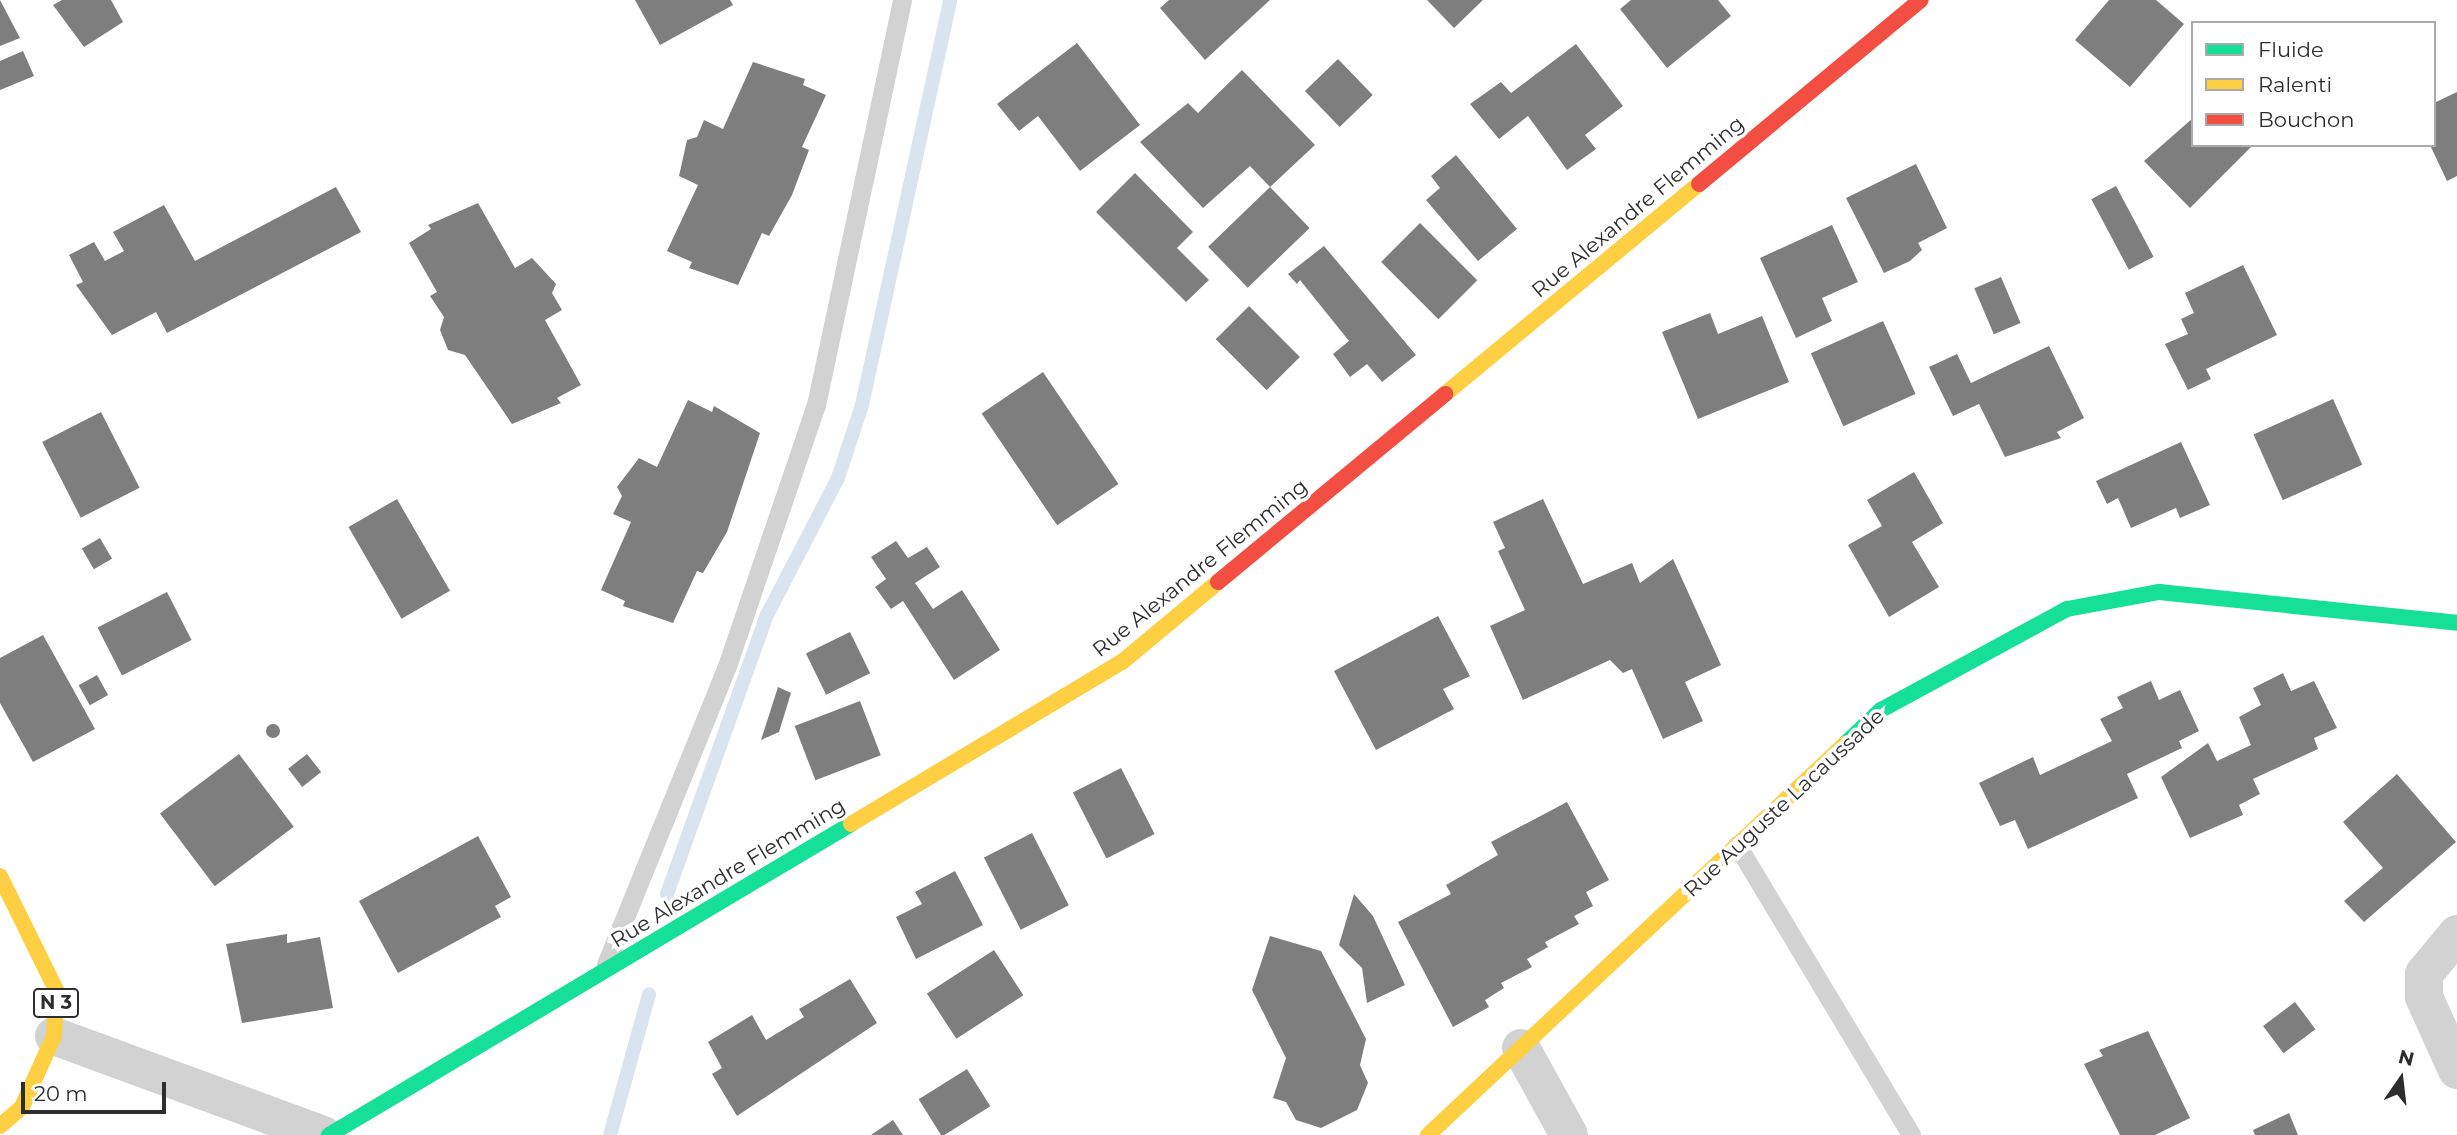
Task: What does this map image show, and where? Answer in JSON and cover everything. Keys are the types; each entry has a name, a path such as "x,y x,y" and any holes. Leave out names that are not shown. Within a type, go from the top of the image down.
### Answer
{"street":[{"name":"Rue Alexandre Flemming","path":"329,1135 1122,662 1921,0"},
{"name":"Rue Auguste Lacaussade","path":"1428,1135 1881,710 2067,609 2159,592 2410,623 2457,623"},
{"name":"N 3","path":"0,876 57,992 54,1036 22,1107 0,1126"},
{"path":"2457,934 2424,974 2424,997 2457,1070"},
{"path":"54,1036 323,1135"},
{"path":"1521,1048 1569,1135"}],"lane":[{"path":"603,972 728,663 817,405 902,0"},
{"path":"1888,0 1893,23"},
{"path":"1737,845 1911,1135"}],"building":[{"path":"0,0 20,38 0,46"},
{"path":"62,0 111,0 123,22 84,47 53,5"},
{"path":"635,0 730,0 733,5 660,45"},
{"path":"1169,0 1270,0 1205,60 1160,8"},
{"path":"1427,0 1483,0 1454,28"},
{"path":"1631,0 1718,0 1731,16 1667,68 1620,9"},
{"path":"2109,0 2156,0 2184,24 2130,87 2075,40"},
{"path":"1077,43 1140,125 1080,171 1038,116 1019,131 997,104"},
{"path":"1576,44 1623,106 1585,135 1596,149 1567,170 1528,116 1499,139 1470,104 1501,82 1511,93"},
{"path":"23,51 34,76 0,90 0,61"},
{"path":"1338,59 1373,95 1340,127 1305,91"},
{"path":"753,62 805,79 803,85 826,95 802,147 809,150 792,195 769,236 762,233 738,285 689,268 692,262 667,251 698,185 679,176 687,140 697,137 704,120 723,129"},
{"path":"1242,70 1315,145 1270,187 1250,166 1203,208 1140,142 1188,103 1198,113"},
{"path":"2457,92 2457,176 2447,181 2431,147 2436,147 2436,102"},
{"path":"2191,120 2191,147 2251,147 2190,208 2144,161"},
{"path":"1456,155 1517,229 1478,261 1426,200 1440,188 1431,176"},
{"path":"1916,164 1947,228 1918,243 1922,250 1910,261 1884,273 1846,198"},
{"path":"1135,173 1193,232 1177,248 1209,280 1186,302 1096,212"},
{"path":"2116,186 2154,257 2129,270 2091,199"},
{"path":"336,187 361,232 167,333 156,312 112,335 76,285 83,282 69,255 94,242 105,261 124,251 113,232 164,205 195,261"},
{"path":"1270,187 1310,228 1248,288 1208,247"},
{"path":"478,203 515,268 532,258 556,284 552,293 562,310 545,320 581,385 557,398 561,403 512,424 465,355 448,350 440,330 444,317 430,296 437,292 409,243 431,229 428,225"},
{"path":"1420,223 1477,280 1438,319 1381,262"},
{"path":"1832,225 1858,282 1822,298 1832,321 1796,338 1760,258"},
{"path":"1324,246 1416,355 1382,382 1367,364 1350,377 1333,354 1349,341 1300,280 1297,284 1288,274"},
{"path":"2243,265 2277,335 2206,369 2211,379 2188,390 2165,344 2188,334 2181,319 2194,313 2185,293"},
{"path":"2001,277 2021,323 1994,334 1974,288"},
{"path":"1249,306 1300,357 1267,390 1216,339"},
{"path":"1710,313 1718,334 1762,316 1789,382 1698,419 1662,332"},
{"path":"1883,321 1916,394 1843,426 1811,353"},
{"path":"2049,346 2084,418 2057,432 2061,438 2005,457 1979,404 1953,416 1929,367 1957,354 1971,383"},
{"path":"1043,372 1118,484 1057,525 982,413"},
{"path":"2333,399 2362,465 2283,500 2254,434"},
{"path":"688,400 712,412 714,406 760,433 727,532 703,573 697,571 673,623 623,606 625,601 601,590 631,522 613,514 622,496 617,487 639,458 657,467"},
{"path":"101,412 140,488 81,518 42,442"},
{"path":"2181,442 2210,505 2180,518 2176,508 2131,528 2118,498 2107,504 2096,481"},
{"path":"1914,472 1943,523 1912,542 1939,587 1889,617 1848,545 1882,526 1867,500"},
{"path":"397,499 450,591 402,619 349,527"},
{"path":"1543,499 1583,584 1632,563 1640,583 1673,559 1721,665 1685,682 1703,721 1663,739 1632,669 1623,673 1610,660 1523,700 1490,626 1525,610 1498,551 1505,548 1493,522"},
{"path":"100,538 112,559 94,569 82,548"},
{"path":"896,541 908,558 927,547 940,567 915,583 933,609 962,590 1000,650 954,680 903,601 891,609 875,587 886,579 871,557"},
{"path":"167,592 192,640 122,676 98,627"},
{"path":"1438,616 1470,676 1443,689 1454,709 1376,750 1334,671"},
{"path":"850,632 870,673 826,695 806,653"},
{"path":"43,635 95,729 33,762 0,703 0,658"},
{"path":"2283,673 2291,691 2314,681 2337,728 2314,738 2318,749 2253,779 2260,794 2239,805 2243,815 2190,838 2161,777 2208,743 2217,761 2251,745 2239,717 2261,705 2253,688"},
{"path":"97,675 108,695 90,705 79,685"},
{"path":"2151,681 2159,700 2180,690 2199,731 2179,741 2182,748 2127,774 2138,798 2028,849 2015,820 2000,826 1979,783 2033,757 2040,775 2112,741 2100,719 2123,708 2117,697"},
{"path":"778,687 791,693 779,732 761,740"},
{"path":"860,701 881,755 815,780 795,726"},
{"path":"270,724 276,724 280,731 276,738 270,738 266,734 266,728"},
{"path":"239,754 294,827 215,886 160,814"},
{"path":"307,754 321,772 302,787 288,769"},
{"path":"1121,768 1155,834 1106,858 1073,793"},
{"path":"2397,774 2456,842 2364,922 2344,901 2383,868 2343,822"},
{"path":"1567,802 1609,880 1586,892 1593,906 1574,916 1579,924 1545,942 1548,947 1527,959 1532,967 1501,983 1504,988 1485,1000 1489,1007 1453,1027 1398,922 1451,894 1446,885 1498,855 1491,842"},
{"path":"1032,833 1069,905 1021,930 984,858"},
{"path":"478,836 511,897 495,906 501,917 398,973 359,901"},
{"path":"955,871 983,925 916,959 896,917 922,904 915,892"},
{"path":"1354,894 1373,916 1405,985 1367,1003 1362,968 1339,945"},
{"path":"287,934 287,943 320,937 333,1008 242,1023 226,944"},
{"path":"1270,936 1321,951 1366,1039 1360,1065 1368,1083 1357,1110 1321,1128 1296,1120 1286,1102 1273,1098 1286,1058 1252,990"},
{"path":"994,950 1023,995 956,1039 927,994"},
{"path":"850,979 877,1023 737,1116 712,1074 722,1068 708,1042 752,1015 766,1040 804,1017 799,1009"},
{"path":"2295,1002 2315,1029 2284,1053 2263,1026"},
{"path":"2148,1031 2190,1118 2155,1135 2120,1135 2084,1064 2103,1056 2099,1050"},
{"path":"967,1069 990,1106 941,1135 919,1099"},
{"path":"2289,1113 2298,1135 2255,1135 2253,1130"},
{"path":"893,1120 903,1135 871,1135"}],"waterway":[{"path":"667,894 767,615 838,478 862,405 950,0"},
{"path":"610,1135 649,994"}],"traffic: fast":[{"path":"1845,744 1881,710 2067,609 2159,592 2457,623"},
{"path":"329,1135 851,824"}],"traffic: slow":[{"path":"1445,394 1699,184"},
{"path":"851,824 1122,662 1218,582"},
{"path":"1428,1135 1845,744"},
{"path":"0,876 57,992 54,1036 22,1107 0,1126"}],"traffic: jam":[{"path":"1699,184 1921,0"},
{"path":"1218,582 1445,394"}]}
